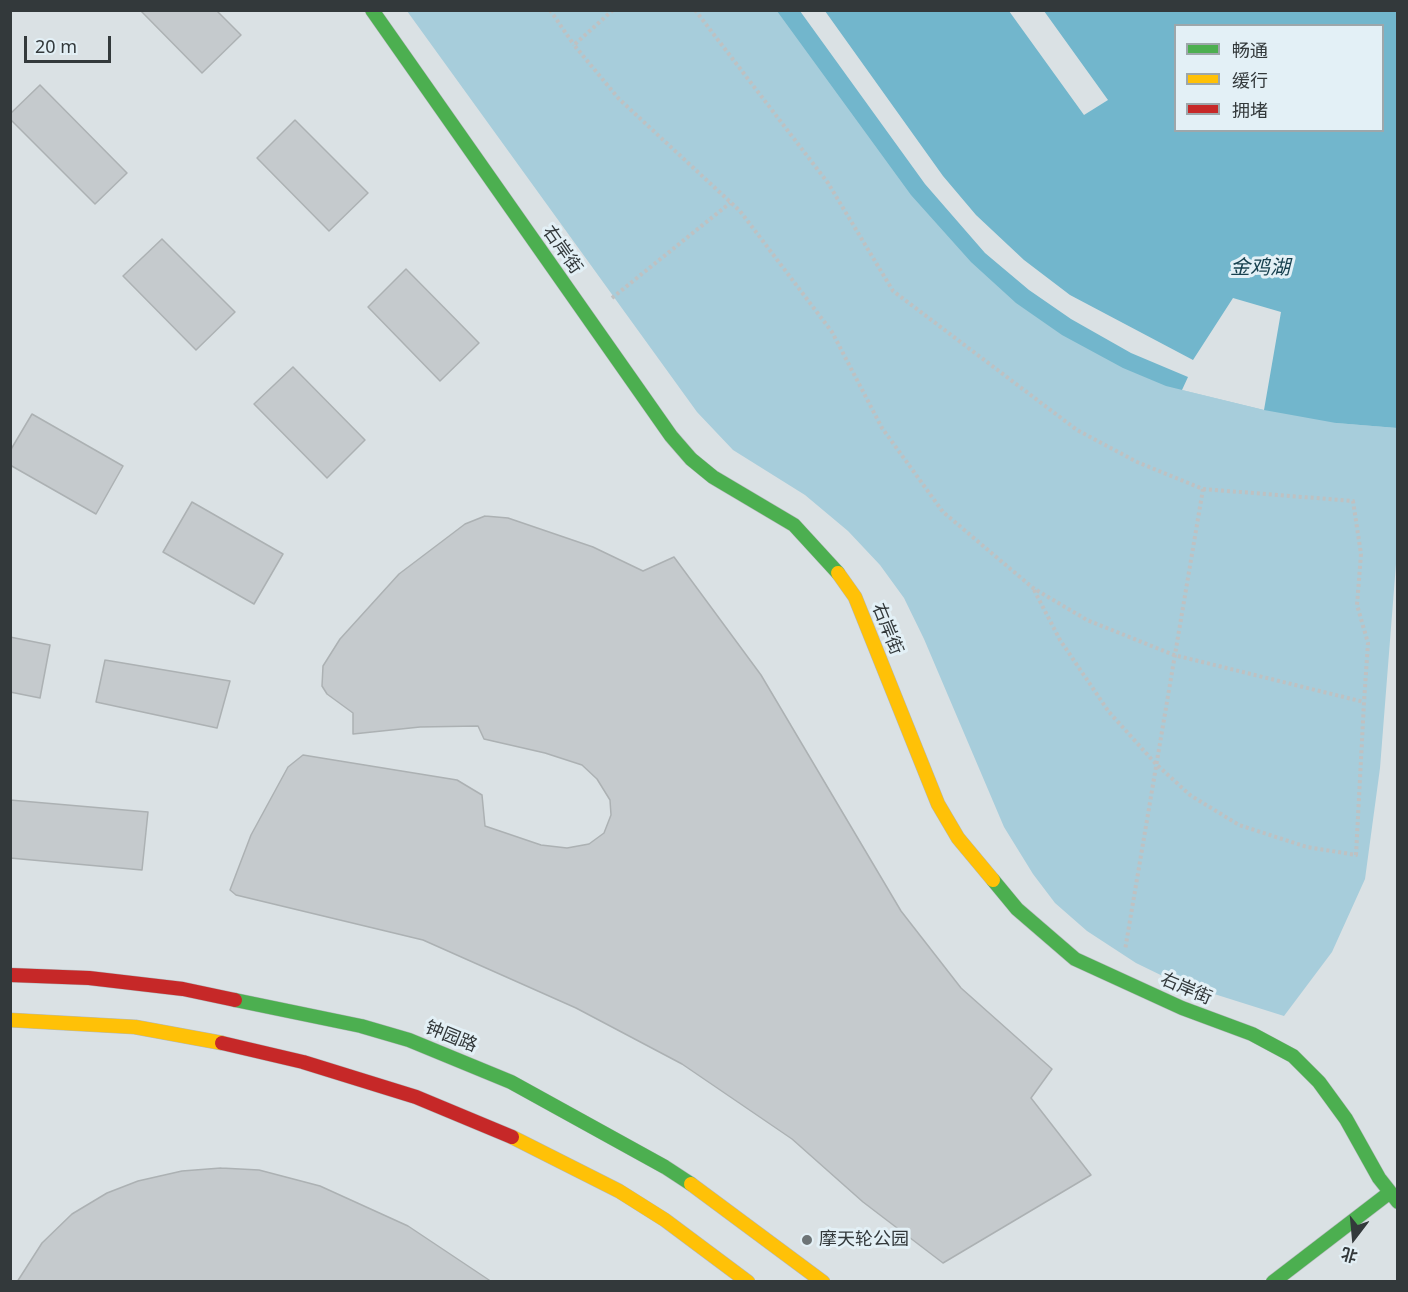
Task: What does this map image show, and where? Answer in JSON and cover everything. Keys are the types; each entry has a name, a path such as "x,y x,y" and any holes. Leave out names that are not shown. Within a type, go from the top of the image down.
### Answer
{"street":[{"name":"右岸街","path":"372,10 671,436 691,459 713,477 794,525 831,562 855,597 938,804 958,838 1017,909 1075,959 1182,1008 1252,1034 1293,1056 1319,1082 1346,1119 1394,1197"},
{"name":"钟园路","path":"10,975 89,978 183,989 361,1026 409,1040 511,1082 666,1167 740,1218 823,1281"},
{"path":"10,1020 125,1026 183,1034 303,1062 405,1093 508,1135 619,1191 675,1226 748,1281"},
{"path":"1273,1281 1394,1197"}],"path":[{"path":"550,10 574,45 619,99 730,202 747,221 832,332 882,428 943,512 1033,588 1087,620 1174,655 1364,702"},
{"path":"574,45 613,10"},
{"path":"695,10 828,183 893,291 1077,430 1137,462 1203,489 1353,501 1361,554 1357,605 1368,643 1356,855 1306,847 1239,825 1190,795 1155,763 1109,712 1060,640 1033,588"},
{"path":"588,317 730,202"},
{"path":"1120,980 1203,489"}],"shaded area":[{"path":"407,11 825,11 1336,423 1397,428 1397,551 1380,768 1365,879 1332,952 1284,1016 1173,981 1136,963 1087,931 1055,903 1033,874 1004,827 924,639 904,598 880,565 848,531 805,495 733,450 697,412"}],"water":[{"name":"金鸡湖","path":"777,11 1397,11 1397,428 1336,423 1264,410 1166,386 1123,368 1062,335 1016,303 971,262 911,195"}],"pier":[{"path":"800,11 825,11 943,176 976,215 1024,260 1070,295 1193,360 1233,298 1281,312 1264,410 1182,390 1188,377 1131,353 1071,319 1029,290 985,253 925,184"},
{"path":"1009,11 1044,11 1108,100 1084,115"}],"building":[{"path":"140,10 216,10 241,35 202,73"},
{"path":"40,85 127,173 95,204 10,119 10,114"},
{"path":"295,120 368,193 329,231 257,158"},
{"path":"162,239 235,312 196,350 123,276"},
{"path":"406,269 479,343 440,381 368,307"},
{"path":"293,367 365,440 327,478 254,404"},
{"path":"32,414 123,466 96,514 10,465 10,451"},
{"path":"192,502 283,554 254,604 163,552"},
{"path":"485,516 508,518 593,547 643,571 674,557 761,675 901,911 961,988 1052,1069 1031,1098 1091,1175 943,1263 863,1202 792,1139 682,1064 576,1008 423,940 236,895 230,890 251,835 288,767 303,755 457,780 482,795 485,826 541,845 567,848 589,844 604,833 611,815 610,800 597,779 582,765 545,753 484,739 478,726 420,727 353,734 353,713 327,694 322,686 323,666 340,639 399,574 465,524"},
{"path":"10,637 50,645 40,698 10,692"},
{"path":"105,660 230,681 217,728 96,702"},
{"path":"10,800 148,812 142,870 10,858"},
{"path":"221,1168 259,1170 320,1186 408,1226 492,1282 17,1282 42,1243 72,1214 107,1193 138,1181 182,1171"}],"traffic: fast":[{"path":"372,10 671,436 691,459 713,477 794,525 838,573"},
{"path":"993,880 1017,909 1075,959 1182,1008 1252,1034 1293,1056 1319,1082 1346,1119 1379,1178 1398,1202"},
{"path":"235,1000 361,1026 409,1040 511,1082 665,1167 691,1184"},
{"path":"1273,1282 1389,1193"}],"traffic: slow":[{"path":"838,573 855,597 938,804 958,838 993,880"},
{"path":"10,1020 135,1027 222,1043"},
{"path":"512,1137 619,1191 665,1220 748,1282"},
{"path":"691,1184 823,1282"}],"traffic: jam":[{"path":"10,975 89,978 183,989 235,1000"},
{"path":"222,1043 303,1062 416,1097 512,1137"}],"place":[{"name":"摩天轮公园","path":"807,1240"}]}
